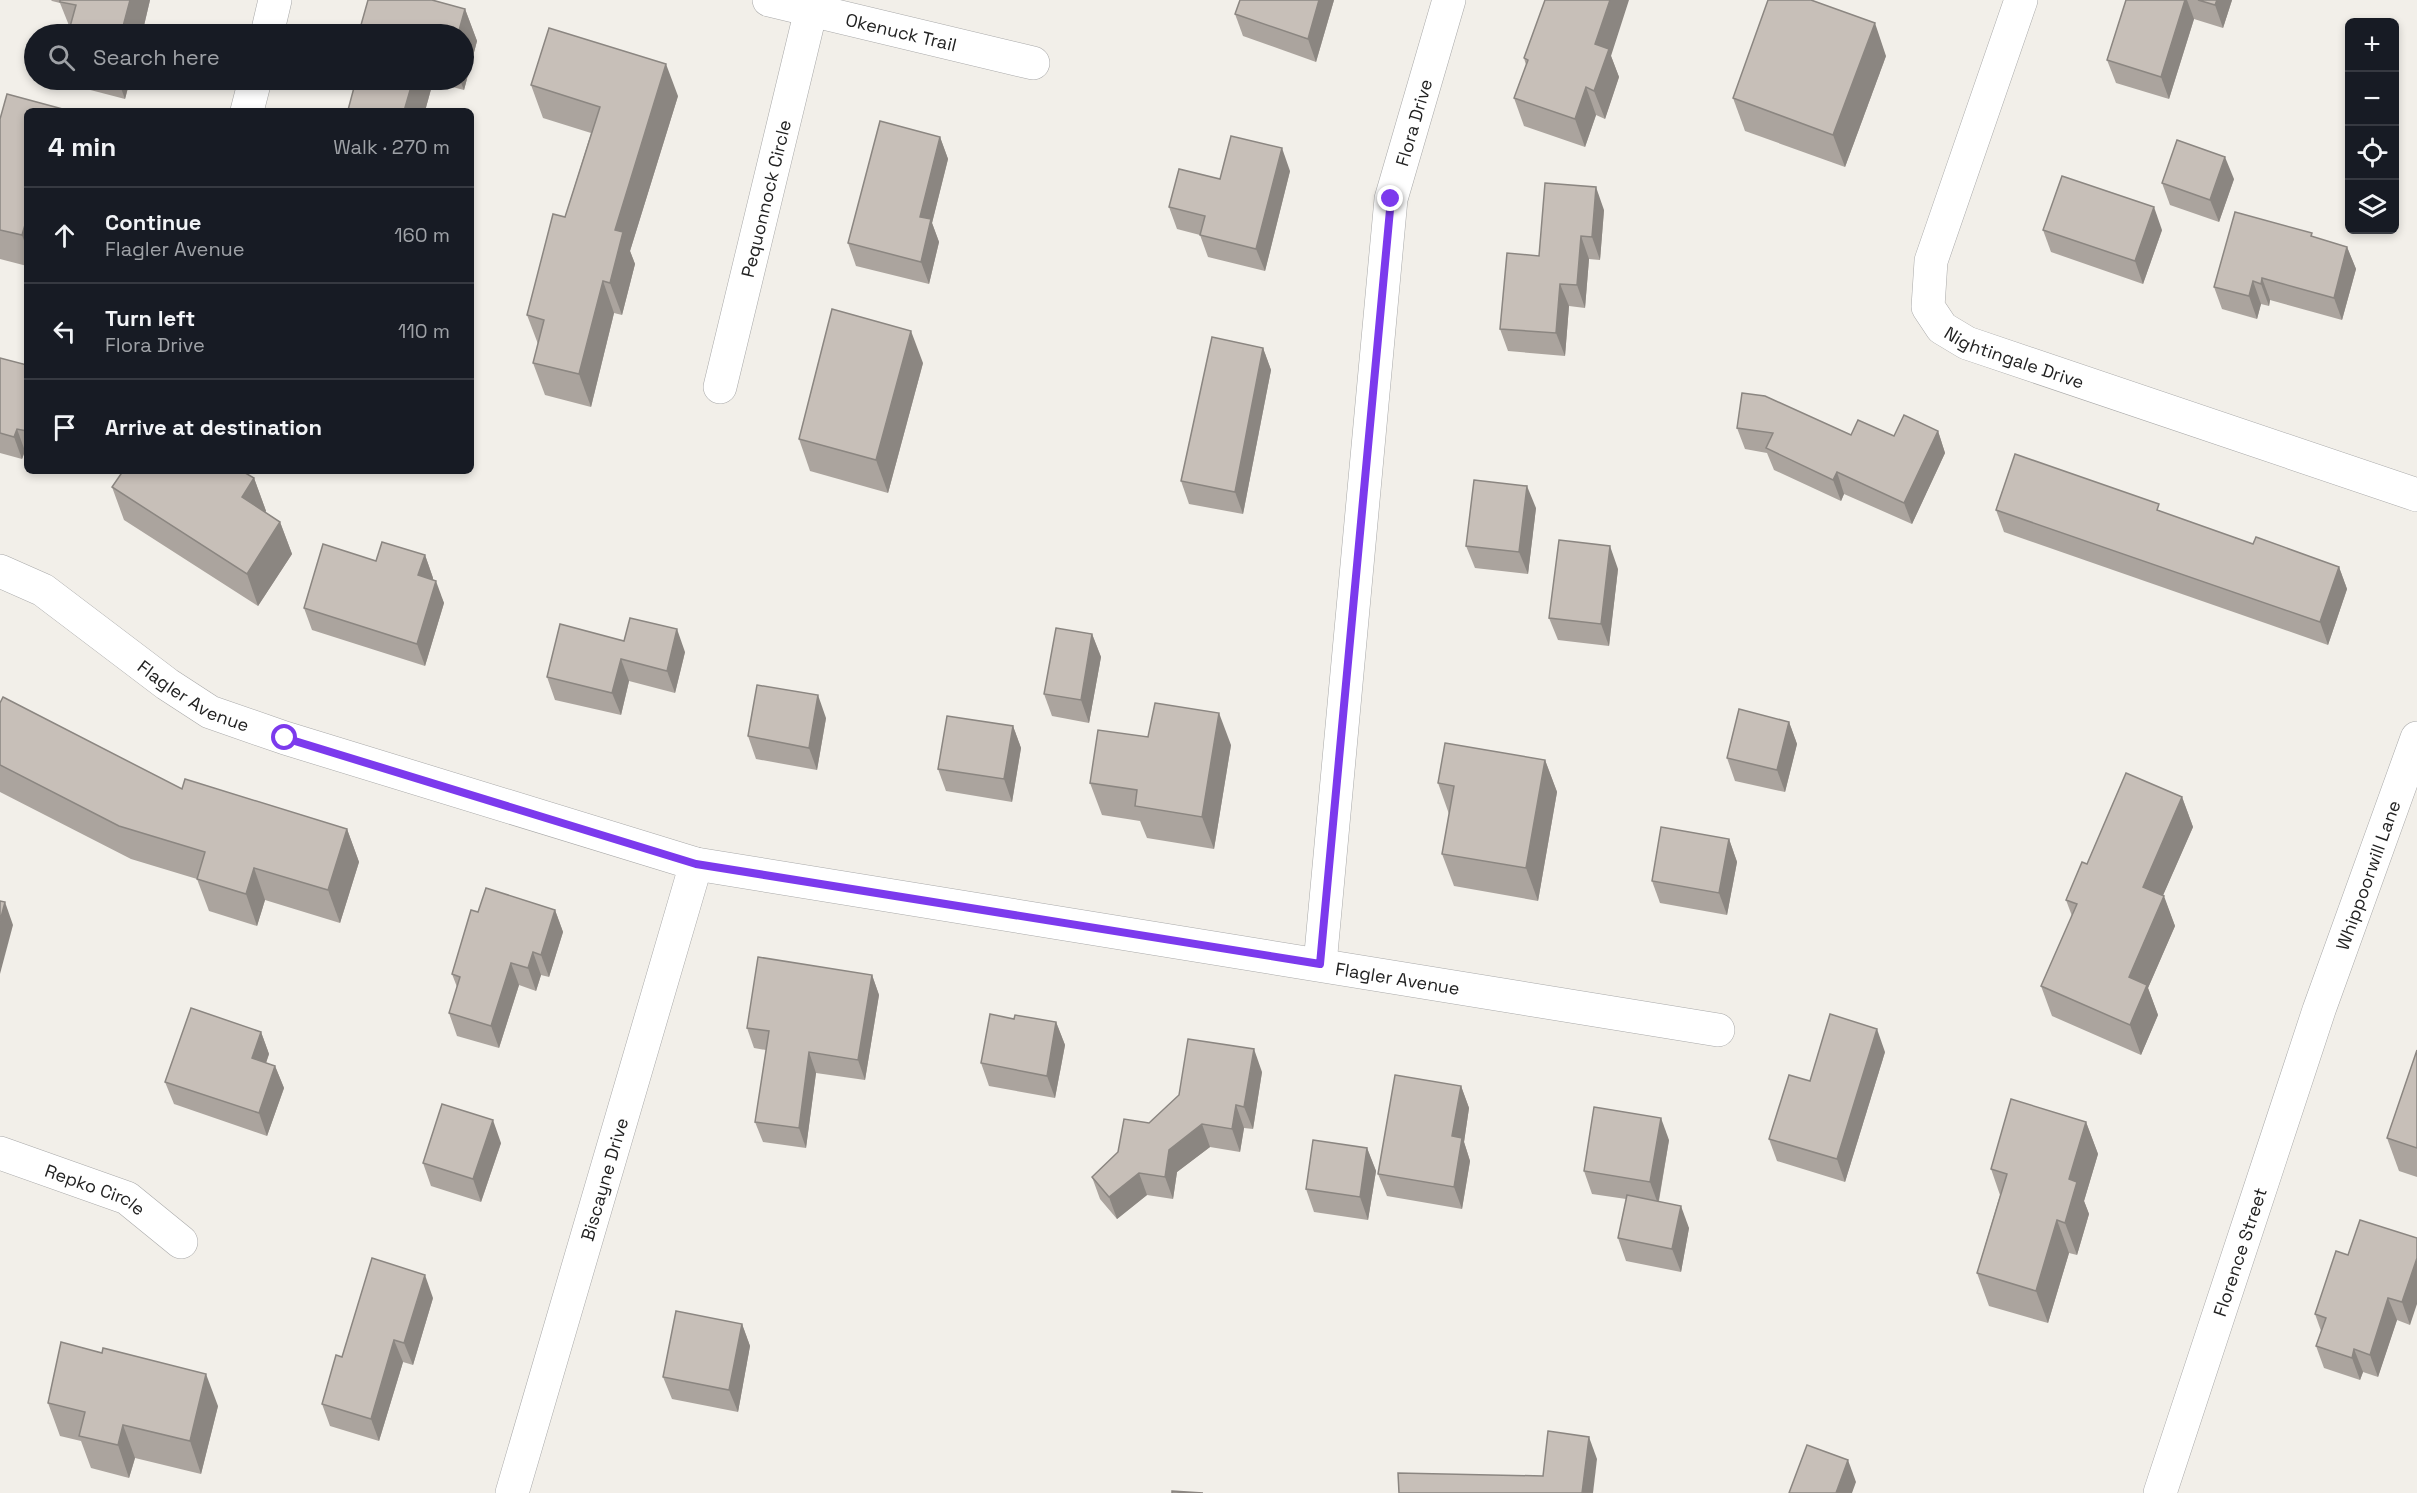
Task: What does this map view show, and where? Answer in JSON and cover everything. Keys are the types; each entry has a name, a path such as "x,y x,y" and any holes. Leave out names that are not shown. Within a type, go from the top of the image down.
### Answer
{"street":[{"path":"269,24 275,0"},
{"name":"Okenuck Trail","path":"770,0 1033,63"},
{"name":"Flora Drive","path":"1320,964 1391,199 1449,0"},
{"name":"Nightingale Drive","path":"2021,0 1931,261 1928,307 1942,328 1967,343 2417,495"},
{"name":"Pequonnock Circle","path":"720,387 811,10"},
{"path":"248,108 252,90"},
{"name":"Flagler Avenue","path":"0,571 43,590 167,684 210,712 285,738 696,864 1718,1030"},
{"name":"Whippoorwill Lane","path":"2319,1010 2417,738"},
{"name":"Biscayne Drive","path":"512,1493 696,864"},
{"name":"Florence Street","path":"2160,1493 2319,1010"},
{"name":"Repko Circle","path":"0,1153 127,1198 181,1242"}],"building":[{"path":"60,0 130,0 124,24 71,24 76,5 60,2"},
{"path":"368,0 432,0 465,9 461,24 361,24"},
{"path":"1240,0 1319,0 1308,39 1235,14"},
{"path":"1545,0 1610,0 1595,44 1609,49 1594,91 1586,87 1575,119 1514,98 1528,60 1524,58"},
{"path":"1768,0 1811,0 1875,23 1833,135 1733,98"},
{"path":"2126,0 2185,0 2161,77 2107,60"},
{"path":"2198,0 2217,0 2215,5"},
{"path":"549,28 666,64 615,230 623,232 610,283 603,281 579,374 533,363 544,320 527,315 553,214 565,217 600,107 531,85"},
{"path":"353,90 410,90 405,108 349,108"},
{"path":"7,94 59,108 24,108 24,228 22,235 0,230 0,119"},
{"path":"880,121 940,137 920,217 931,219 921,262 848,243"},
{"path":"1231,136 1282,148 1256,249 1200,235 1205,216 1169,207 1179,169 1220,179"},
{"path":"2177,140 2225,157 2210,200 2162,183"},
{"path":"2062,176 2154,207 2135,261 2043,230"},
{"path":"1545,183 1596,187 1592,237 1581,236 1577,285 1560,284 1556,333 1500,329 1507,253 1539,256"},
{"path":"2235,212 2312,233 2311,236 2347,247 2334,298 2262,278 2261,284 2253,281 2249,296 2214,287"},
{"path":"832,309 911,331 876,460 799,439"},
{"path":"1212,337 1263,348 1235,492 1181,481"},
{"path":"0,358 24,364 24,430 17,429 14,437 0,433"},
{"path":"1742,393 1765,396 1851,435 1858,420 1894,436 1904,415 1938,431 1904,503 1837,472 1833,480 1766,448 1773,433 1737,428"},
{"path":"2015,454 2159,504 2157,510 2253,544 2256,537 2339,567 2320,622 1996,510"},
{"path":"121,474 247,474 254,478 242,497 280,522 247,574 112,487"},
{"path":"1474,480 1527,486 1519,552 1466,546"},
{"path":"1559,540 1610,546 1601,624 1549,618"},
{"path":"382,542 425,555 418,575 436,581 417,644 304,608 323,544 376,561"},
{"path":"630,618 677,629 667,671 621,659 612,693 547,677 560,624 624,641"},
{"path":"1056,628 1092,634 1081,700 1044,694"},
{"path":"757,685 818,695 809,748 748,736"},
{"path":"3,697 182,789 185,779 347,829 328,890 254,868 246,894 197,879 205,852 119,826 0,765 0,703"},
{"path":"1155,703 1219,713 1202,817 1135,806 1137,790 1090,783 1098,730 1148,737"},
{"path":"1739,709 1789,722 1777,770 1727,758"},
{"path":"947,716 1013,726 1004,779 938,769"},
{"path":"1445,743 1545,760 1526,868 1442,854 1454,786 1438,783"},
{"path":"2126,773 2182,797 2143,887 2164,896 2129,977 2147,985 2130,1025 2041,986 2077,904 2066,900 2082,862 2087,864"},
{"path":"1661,827 1729,839 1719,893 1652,881"},
{"path":"486,888 555,910 541,955 533,952 528,968 511,963 491,1026 449,1013 460,977 452,974 471,910 478,912"},
{"path":"0,901 5,902 0,921"},
{"path":"758,957 872,975 858,1060 809,1052 799,1128 755,1122 769,1031 747,1028"},
{"path":"191,1008 261,1032 252,1058 275,1066 259,1113 165,1082"},
{"path":"990,1014 1014,1019 1015,1015 1056,1022 1047,1076 981,1063"},
{"path":"1830,1014 1877,1029 1837,1159 1769,1139 1789,1075 1810,1081"},
{"path":"1188,1039 1254,1049 1244,1107 1236,1105 1232,1129 1202,1124 1169,1150 1165,1177 1139,1173 1109,1197 1092,1177 1118,1152 1124,1119 1149,1123 1179,1095"},
{"path":"2417,1050 2417,1148 2387,1138"},
{"path":"1395,1075 1461,1086 1452,1136 1462,1138 1454,1187 1378,1174"},
{"path":"2011,1099 2086,1122 2069,1179 2077,1182 2065,1223 2057,1220 2036,1291 1977,1273 2007,1174 1991,1169"},
{"path":"442,1104 493,1120 473,1179 423,1163"},
{"path":"1594,1107 1661,1118 1650,1182 1584,1171"},
{"path":"1313,1140 1367,1148 1360,1197 1306,1189"},
{"path":"1627,1195 1681,1206 1672,1249 1618,1238"},
{"path":"2360,1220 2417,1238 2417,1258 2402,1302 2388,1298 2370,1355 2354,1349 2352,1358 2316,1346 2326,1318 2315,1314 2336,1251 2348,1255"},
{"path":"372,1258 425,1275 404,1343 394,1340 371,1419 322,1404 336,1355 342,1357"},
{"path":"676,1311 742,1324 729,1390 663,1377"},
{"path":"61,1342 102,1353 103,1348 206,1374 190,1441 123,1425 118,1445 79,1436 85,1412 48,1403"},
{"path":"1548,1431 1589,1437 1582,1493 1399,1493 1398,1473 1543,1476"},
{"path":"1807,1445 1848,1460 1836,1493 1789,1493"},
{"path":"1172,1491 1203,1493 1172,1493"}],"route":[{"path":"285,738 696,864 1320,964 1391,199"}]}
